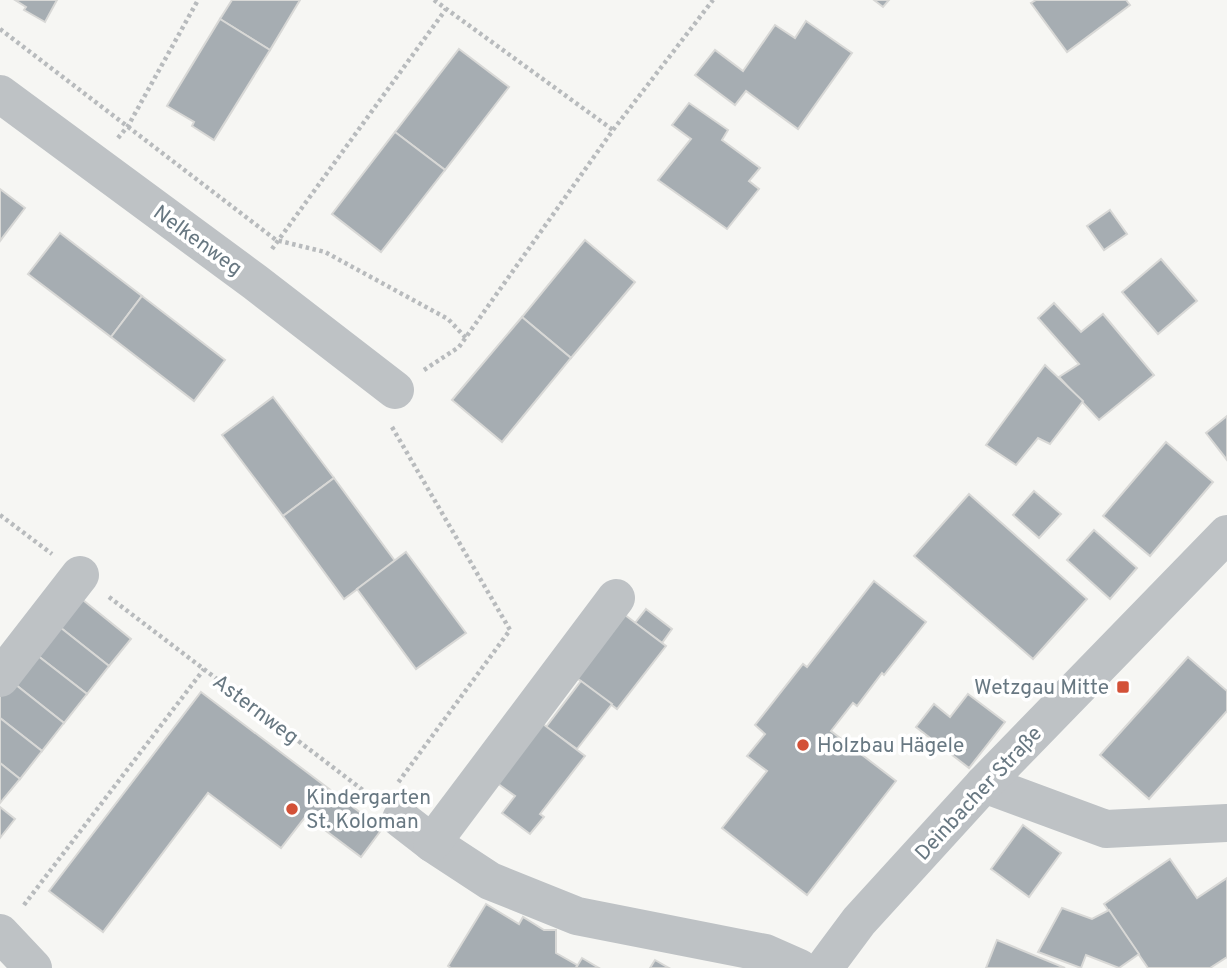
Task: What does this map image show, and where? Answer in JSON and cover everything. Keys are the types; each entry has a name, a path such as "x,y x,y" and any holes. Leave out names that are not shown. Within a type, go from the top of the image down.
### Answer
{"street":[{"name":"Nelkenweg","path":"0,94 255,282 395,390"},
{"name":"Deinbacher Straße","path":"824,968 859,921 984,784 1227,534"},
{"path":"0,678 80,575"},
{"path":"432,842 616,598"},
{"path":"984,784 1106,830 1227,823"},
{"path":"392,812 490,881 577,916 765,953 799,968"},
{"path":"1,933 33,968"}],"path":[{"path":"97,165 128,126 198,0"},
{"path":"434,0 613,130"},
{"path":"392,812 510,630 387,417 395,390 459,347 613,130 713,0"},
{"path":"255,282 276,240 446,9"},
{"path":"0,29 276,240 325,252 448,319 466,338"},
{"name":"Asternweg","path":"0,515 392,812"},
{"path":"1,933 204,669"}],"building":[{"path":"15,0 57,0 45,22 24,10 26,7"},
{"path":"232,0 300,0 270,50 220,19"},
{"path":"874,0 889,0 883,7"},
{"path":"1036,0 1126,0 1130,5 1067,52 1031,3"},
{"path":"220,19 270,50 214,140 192,126 194,122 167,106"},
{"path":"806,21 852,53 798,129 746,91 735,105 695,75 715,50 743,71 775,25 795,38"},
{"path":"459,49 509,87 445,170 395,132"},
{"path":"689,103 728,130 722,140 760,168 749,181 759,189 727,229 658,180 691,139 672,125"},
{"path":"395,132 445,170 381,252 332,214"},
{"path":"0,189 25,208 0,241"},
{"path":"1110,210 1127,234 1104,250 1087,226"},
{"path":"60,233 142,296 111,337 28,274"},
{"path":"585,240 635,282 571,358 522,317"},
{"path":"1161,259 1197,301 1158,334 1122,292"},
{"path":"142,296 225,360 194,401 111,337"},
{"path":"1054,303 1081,332 1103,314 1154,375 1099,420 1059,377 1079,364 1038,318"},
{"path":"522,317 571,358 502,442 452,400"},
{"path":"1045,365 1083,401 1050,444 1038,438 1016,465 986,445"},
{"path":"273,397 334,478 283,516 222,435"},
{"path":"1227,416 1227,460 1206,433"},
{"path":"1166,442 1213,482 1150,556 1103,516"},
{"path":"334,478 395,561 344,599 283,516"},
{"path":"1034,491 1061,514 1039,538 1013,515"},
{"path":"969,494 1087,599 1033,659 914,556"},
{"path":"1094,530 1137,568 1110,599 1067,560"},
{"path":"406,552 466,633 416,669 357,589"},
{"name":"Holzbau Hägele","path":"874,581 926,622 857,706 853,703 831,731 896,781 807,895 722,828 767,771 747,756 765,734 755,725 803,664 807,667"},
{"path":"78,596 131,639 109,666 56,624"},
{"path":"646,609 672,629 662,643 635,623"},
{"path":"621,612 666,646 617,709 573,675"},
{"path":"56,624 109,666 87,694 33,652"},
{"path":"33,652 87,694 64,723 11,681"},
{"path":"1188,657 1227,691 1227,711 1149,799 1100,755"},
{"path":"11,681 64,723 42,751 0,718 0,695"},
{"path":"581,681 612,704 577,749 546,727"},
{"name":"Kindergarten St. Koloman","path":"201,692 382,829 361,857 306,816 281,848 208,793 103,932 49,891"},
{"path":"968,694 1005,722 969,768 916,727 934,704 950,717"},
{"path":"0,718 42,751 20,779 0,763"},
{"path":"543,724 585,756 540,814 544,817 530,834 502,813 515,796 497,783"},
{"path":"0,763 20,779 0,803"},
{"path":"0,807 15,819 0,838"},
{"path":"1023,825 1061,853 1029,897 991,869"},
{"path":"1170,859 1197,898 1227,878 1227,957 1210,968 1148,968 1104,904"},
{"path":"486,904 519,924 523,917 544,930 556,930 556,953 577,965 576,968 448,966"},
{"path":"1062,908 1092,919 1109,910 1139,954 1119,968 1086,955 1081,968 1038,952"},
{"path":"997,940 1065,968 986,968"},
{"path":"582,958 599,968 576,968"},
{"path":"655,960 669,968 650,968"}],"place":[{"name":"Wetzgau Mitte","path":"1123,687"},
{"name":"Holzbau Hägele","path":"803,745"},
{"name":"Kindergarten St. Koloman","path":"292,809"}]}
